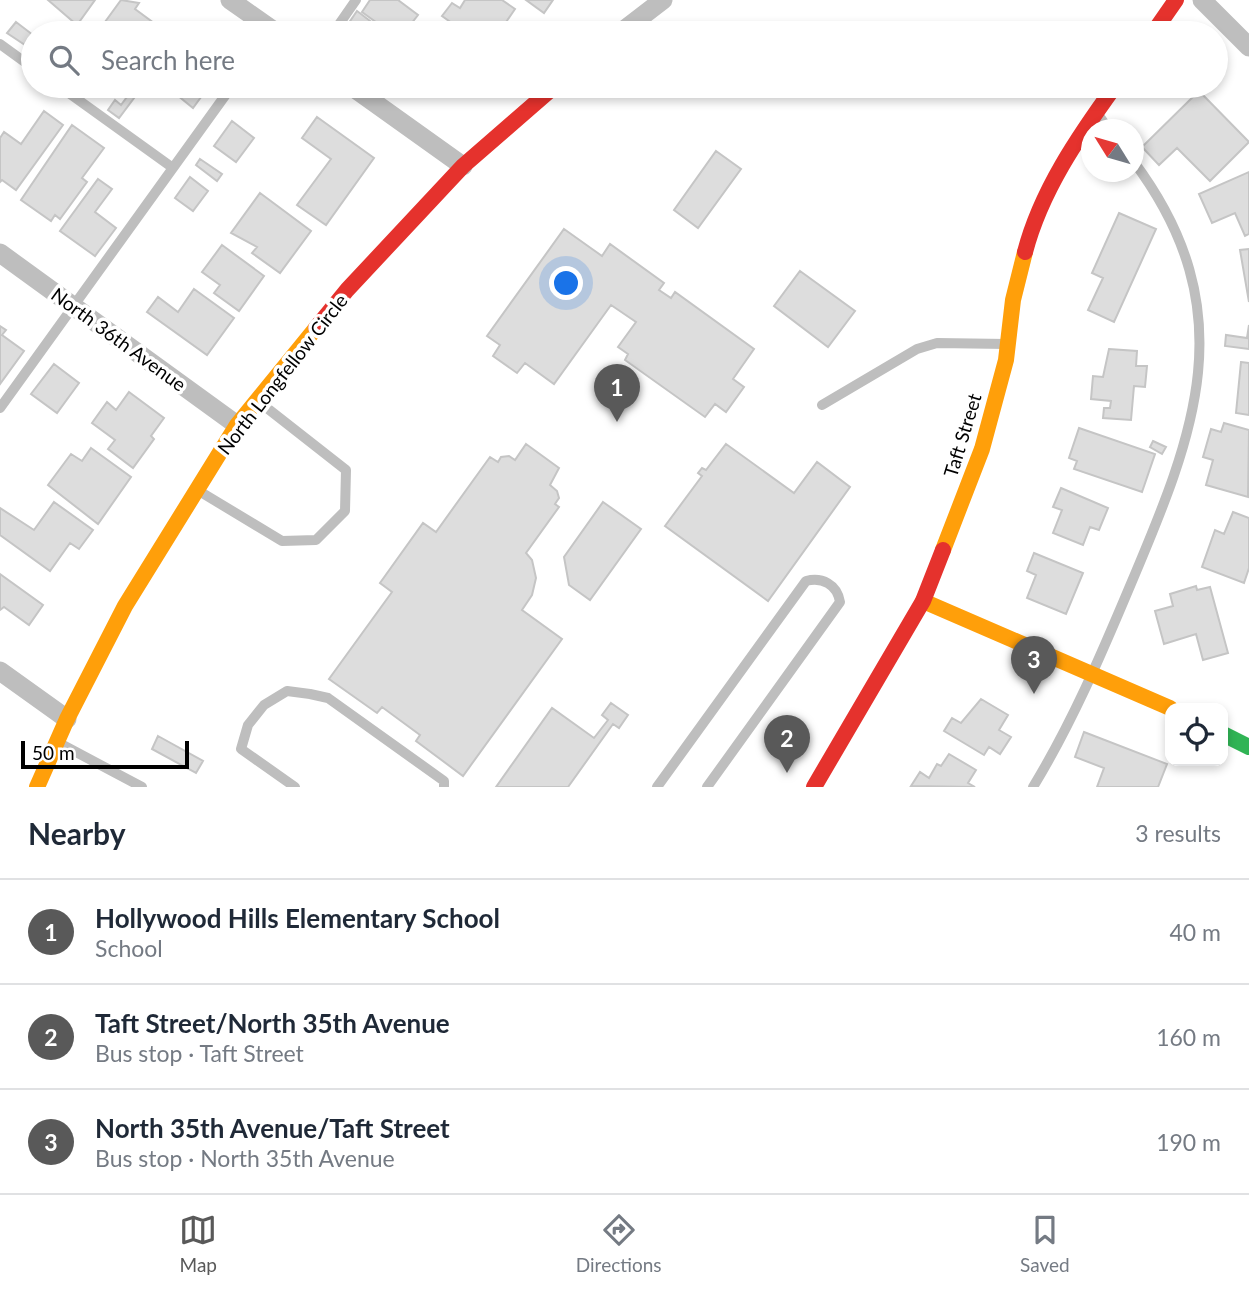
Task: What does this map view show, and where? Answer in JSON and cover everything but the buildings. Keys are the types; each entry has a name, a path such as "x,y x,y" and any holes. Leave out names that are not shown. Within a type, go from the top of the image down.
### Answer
{"street":[{"path":"230,0 258,21"},
{"path":"636,21 663,0"},
{"path":"1161,21 1176,0"},
{"path":"1202,0 1223,21"},
{"path":"1228,26 1249,47"},
{"path":"368,98 463,166"},
{"name":"North Longfellow Circle","path":"37,787 67,719 125,606 195,488 237,425 347,290 463,166 541,98"},
{"name":"Taft Street","path":"814,787 923,601 982,449 1008,344 1013,300 1034,217 1106,98"},
{"name":"North 36th Avenue","path":"0,253 237,425"},
{"path":"923,601 1165,706"},
{"path":"0,671 67,719"},
{"path":"1228,736 1249,747"}],"lane":[{"path":"341,21 356,0"},
{"path":"0,44 21,59"},
{"path":"75,98 173,168"},
{"path":"0,408 223,98"},
{"path":"1096,112 1101,119"},
{"path":"1033,787 1055,751 1093,674 1172,489 1191,428 1200,375 1199,310 1186,253 1144,181"},
{"path":"822,405 918,349 937,344 1008,344"},
{"path":"195,488 282,541 316,540 345,512 346,470 257,400"},
{"path":"657,787 806,581 817,579 829,583 838,592 840,602 707,787"},
{"path":"295,787 241,749 248,724 264,705 287,691 328,698 443,781 444,787"},
{"path":"57,741 142,787"}],"traffic: fast":[{"path":"1228,736 1249,747"}],"traffic: slow":[{"path":"943,550 982,449 1006,360 1013,300 1025,252"},
{"path":"37,787 67,719 125,606 237,425 316,328"},
{"path":"923,601 1165,706"}],"traffic: jam":[{"path":"1161,21 1176,0"},
{"path":"316,328 347,290 463,166 541,98"},
{"path":"1025,252 1032,229 1062,165 1107,98"},
{"path":"814,787 923,601 943,550"}],"place":[{"name":"Hollywood Hills Elementary School","path":"617,422"},
{"name":"North 35th Avenue/Taft Street","path":"1034,694"},
{"name":"Taft Street/North 35th Avenue","path":"787,773"}]}
